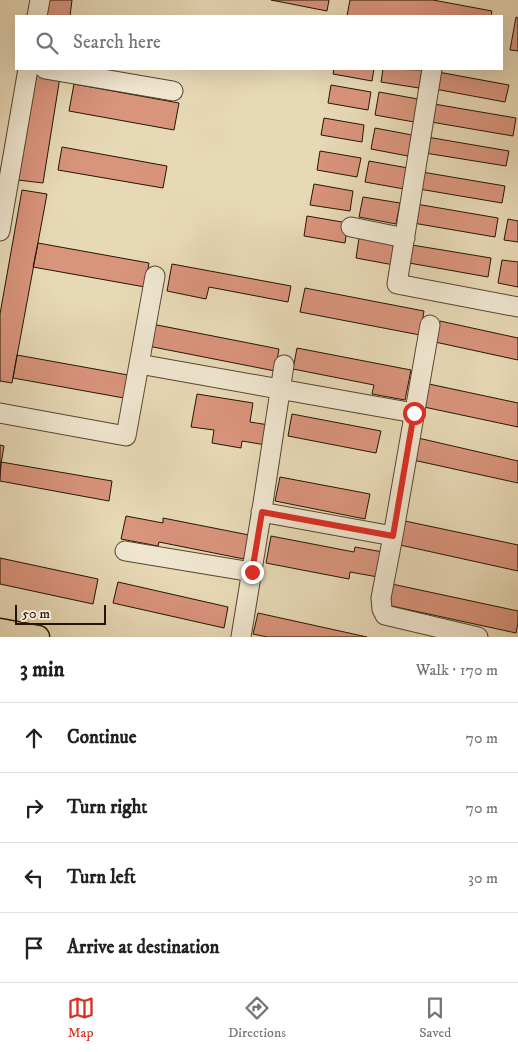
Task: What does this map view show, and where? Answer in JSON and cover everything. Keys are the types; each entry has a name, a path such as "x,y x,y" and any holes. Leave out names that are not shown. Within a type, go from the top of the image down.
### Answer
{"main road":[{"path":"0,630 38,637"}],"street":[{"path":"37,15 40,0"},
{"path":"0,231 28,70"},
{"path":"51,70 173,91"},
{"path":"432,70 397,284 518,307"},
{"path":"351,227 405,238"},
{"path":"0,413 126,436 155,276"},
{"path":"430,325 381,598 382,608 384,615 478,637"},
{"path":"139,364 414,413"},
{"path":"241,637 284,366"},
{"path":"262,512 393,536"},
{"path":"125,551 252,572"}],"building":[{"path":"47,0 72,0 70,15 44,15"},
{"path":"271,0 329,0 327,11"},
{"path":"350,0 433,0 492,11 491,15 347,15"},
{"path":"516,17 518,18 518,51 510,50"},
{"path":"334,70 374,70 372,81 333,74"},
{"path":"383,70 422,70 419,88 381,82"},
{"path":"438,72 509,85 505,102 435,89"},
{"path":"35,73 60,77 43,183 18,180"},
{"path":"74,84 179,103 174,130 69,111"},
{"path":"331,85 371,92 368,110 328,103"},
{"path":"379,92 418,99 414,122 375,115"},
{"path":"434,104 516,118 513,136 431,122"},
{"path":"324,118 364,125 362,142 321,135"},
{"path":"375,128 412,135 408,156 371,149"},
{"path":"427,137 509,151 506,166 425,153"},
{"path":"62,147 167,166 163,188 58,170"},
{"path":"320,151 361,158 357,177 317,170"},
{"path":"369,161 408,168 404,189 365,182"},
{"path":"422,172 505,186 502,203 419,189"},
{"path":"314,184 353,191 350,211 310,205"},
{"path":"22,190 47,194 12,383 0,381 0,314"},
{"path":"363,197 400,203 396,224 359,217"},
{"path":"416,204 498,218 495,237 413,223"},
{"path":"307,216 348,223 345,243 304,236"},
{"path":"508,219 518,221 518,242 504,240"},
{"path":"359,238 398,244 394,265 356,258"},
{"path":"38,243 149,263 145,287 33,267"},
{"path":"412,245 491,258 488,277 409,263"},
{"path":"502,260 518,262 518,287 498,283"},
{"path":"172,264 291,286 288,302 209,287 206,299 167,291"},
{"path":"305,288 424,311 420,335 300,312"},
{"path":"440,321 518,338 518,360 435,342"},
{"path":"152,324 279,349 275,371 148,346"},
{"path":"297,348 411,370 405,400 372,394 374,385 293,369"},
{"path":"17,355 128,375 124,398 13,378"},
{"path":"429,384 518,403 518,427 424,407"},
{"path":"197,394 253,403 250,422 269,425 266,445 242,441 241,448 212,443 214,430 191,427"},
{"path":"292,414 381,431 376,453 288,436"},
{"path":"418,438 518,461 518,483 413,460"},
{"path":"0,445 4,446 0,470"},
{"path":"1,462 112,481 109,501 0,481"},
{"path":"280,477 370,494 365,519 275,501"},
{"path":"126,516 163,523 163,518 249,535 244,559 159,542 158,546 121,539"},
{"path":"405,521 518,545 518,571 400,545"},
{"path":"271,536 354,552 355,547 383,552 378,577 350,572 349,579 266,563"},
{"path":"0,558 98,579 93,604 0,584"},
{"path":"118,582 228,607 224,628 113,603"},
{"path":"392,584 518,611 516,633 387,605"},
{"path":"258,613 367,637 267,637 253,634"}],"route":[{"path":"252,572 262,512 393,536 414,413"}]}
